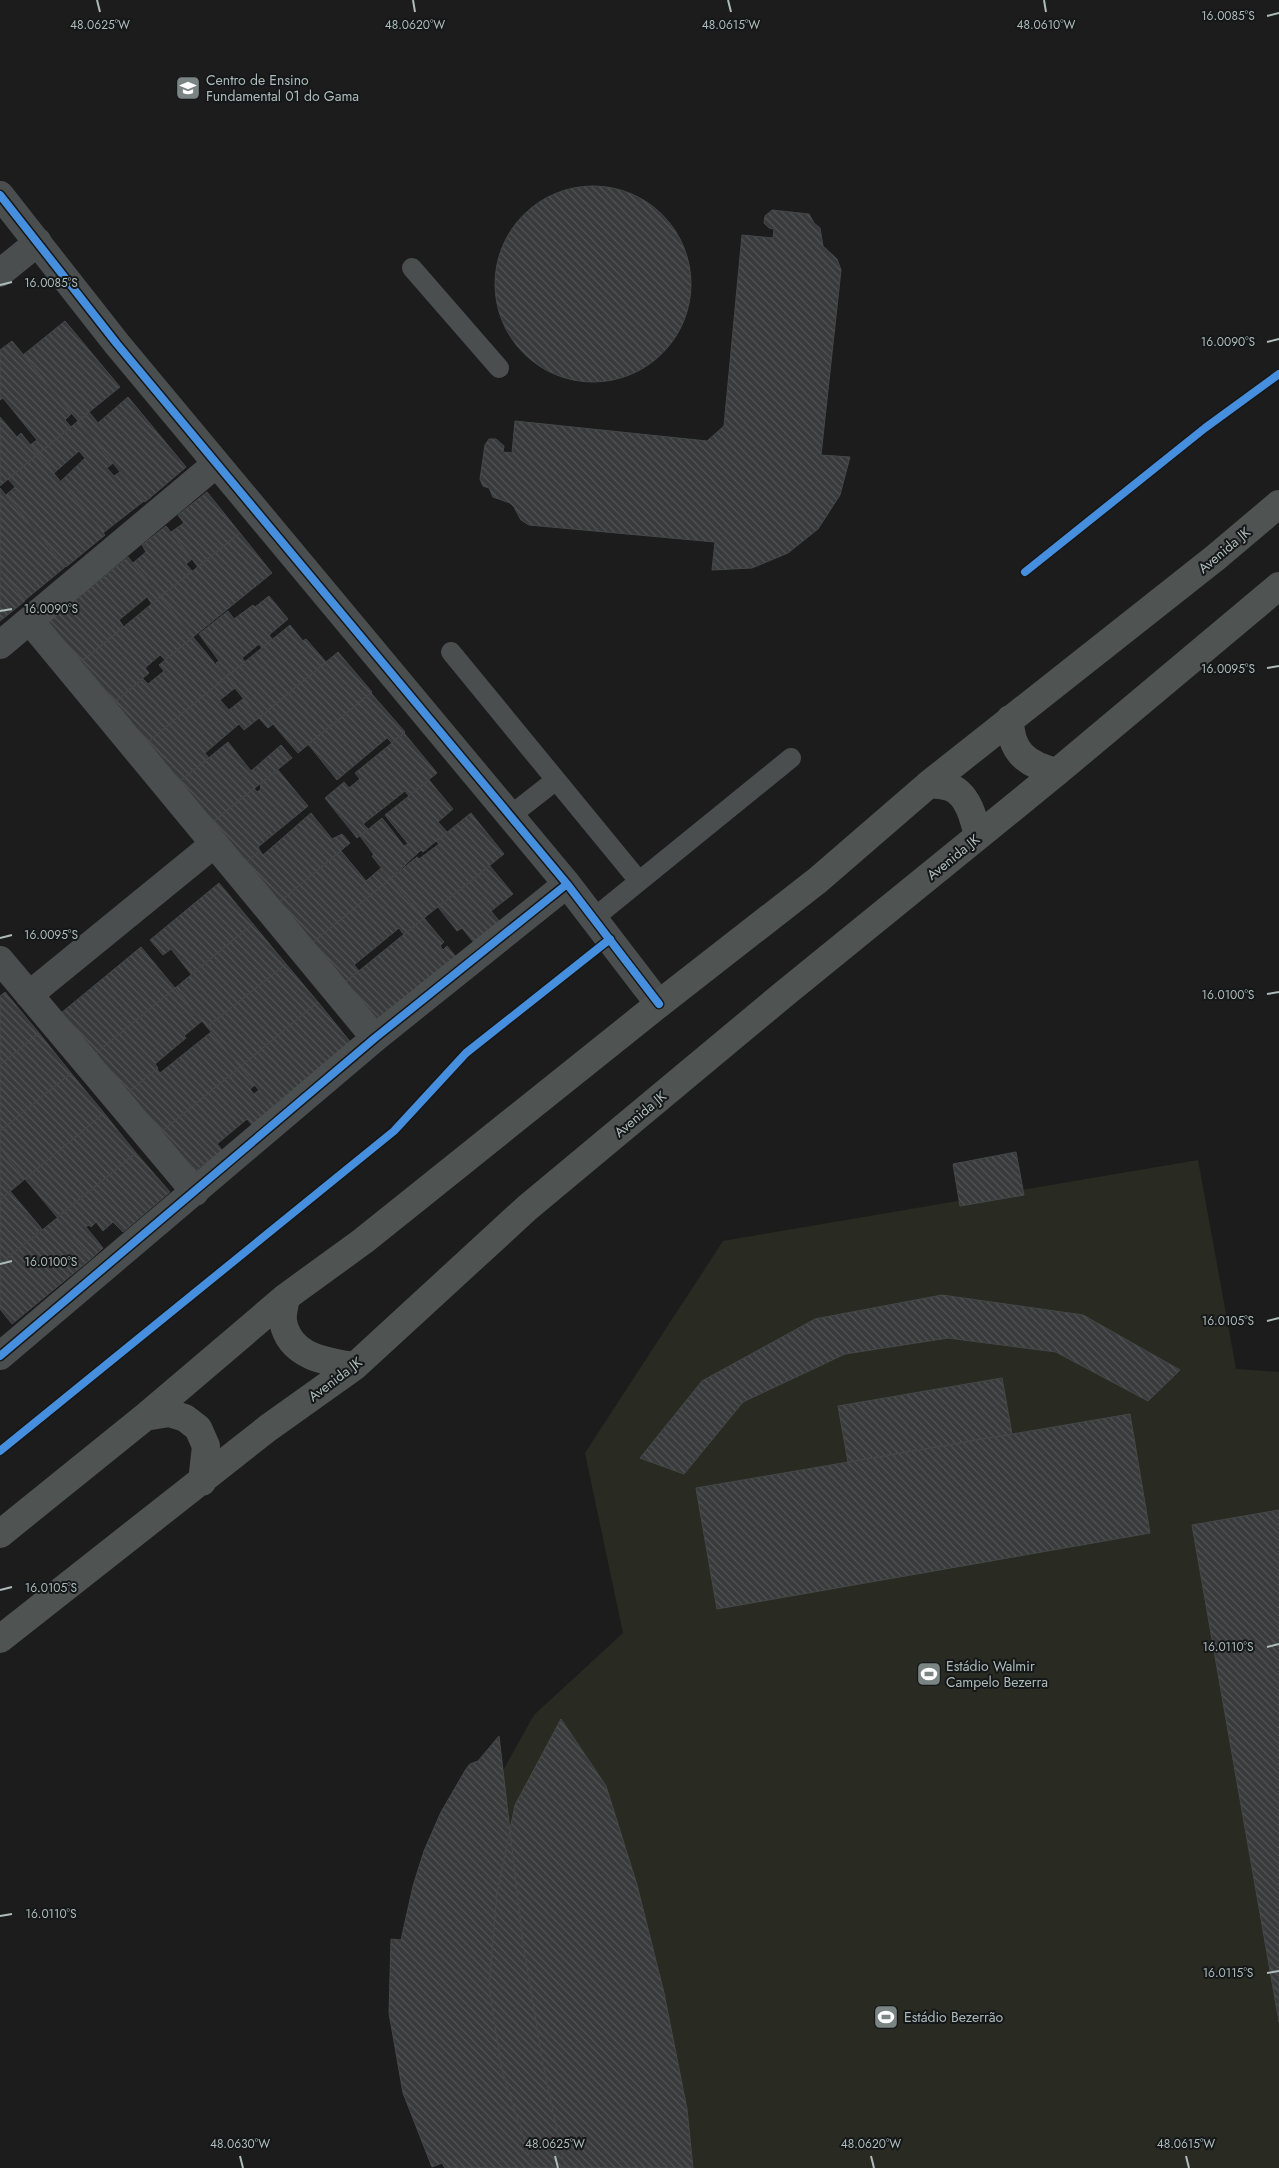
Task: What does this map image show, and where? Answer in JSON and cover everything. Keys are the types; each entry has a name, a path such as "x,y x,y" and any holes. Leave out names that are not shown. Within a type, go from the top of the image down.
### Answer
{"main road":[{"name":"Avenida JK","path":"0,1534 145,1417 286,1297 363,1241 659,1004 818,880 929,784 1216,558 1279,504"},
{"name":"Avenida JK","path":"0,1639 179,1497 202,1482 268,1428 355,1366 527,1208 1057,772 1279,586"},
{"path":"1010,719 1010,733 1015,745 1028,761 1042,768 1057,772"},
{"path":"929,784 949,787 963,798 971,811 978,836"},
{"path":"286,1297 283,1319 294,1345 312,1357 331,1363 355,1366"},
{"path":"145,1417 169,1413 185,1418 198,1428 206,1446 202,1482"}],"street":[{"path":"0,195 117,344 567,884 659,1004"},
{"path":"0,273 38,242"},
{"path":"0,645 216,464"},
{"path":"30,621 375,1038"},
{"path":"29,995 214,844"},
{"path":"3,1348 195,1192 375,1038 567,884"},
{"path":"0,960 195,1192"}],"lane":[{"path":"412,268 499,368"},
{"path":"451,652 639,881"},
{"path":"594,918 792,758"},
{"path":"510,816 556,780"}],"shaded area":[{"name":"Estádio Walmir Campelo Bezerra","path":"1198,1160 1236,1369 1279,1372 1279,2168 509,2168 487,1799 534,1715 623,1633 585,1453 723,1241"}],"building":[{"path":"593,186 612,188 639,198 655,208 669,222 683,247 689,265 691,284 689,303 679,330 669,346 655,360 630,374 612,380 593,382 574,380 547,370 531,360 517,346 503,321 497,303 495,284 497,265 507,238 517,222 531,208 556,194 574,188"},
{"path":"772,210 809,214 814,223 820,228 823,246 837,259 841,270 821,455 850,457 840,495 818,529 788,553 752,568 712,570 715,542 529,525 521,520 510,503 493,497 489,488 483,486 480,479 485,445 489,439 496,439 504,446 503,452 512,453 515,421 707,441 724,426 742,235 773,238 774,229 769,228 764,223 765,216"},
{"path":"65,321 120,387 78,421 23,355"},
{"path":"12,341 72,413 65,420 71,427 38,454 30,445 37,440 3,398 0,400 0,350"},
{"path":"128,397 186,467 145,502 78,421 89,412 98,423"},
{"path":"0,417 17,437 21,433 38,454 0,486"},
{"path":"78,421 113,463 107,468 114,476 120,472 144,501 103,533 61,481 85,458 79,451 54,473 38,454"},
{"path":"38,454 105,535 66,567 6,495 15,487 8,479"},
{"path":"0,488 65,567 25,600 0,570"},
{"path":"207,492 240,533 198,567 171,532 184,523 178,515"},
{"path":"166,526 192,559 186,564 192,571 160,597 133,563 146,552 142,545"},
{"path":"240,533 272,573 193,637 160,597"},
{"path":"128,557 160,597 152,604 147,597 119,620 124,627 80,663 47,623"},
{"path":"0,572 25,601 0,621"},
{"path":"269,596 288,619 269,635 272,639 262,648 259,644 242,658 245,662 226,677 216,663 219,661 199,634 228,611 234,619 253,605 255,607"},
{"path":"160,597 193,637 165,660 160,655 145,668 149,673 115,702 82,661"},
{"path":"290,625 303,641 306,639 326,662 259,718 226,677"},
{"path":"193,637 226,677 148,742 115,702 143,679 148,684 164,671 159,665"},
{"path":"338,652 372,692 298,753 273,724 268,728 259,718"},
{"path":"226,677 235,688 220,700 229,710 244,698 259,718 244,730 239,724 205,753 209,758 180,781 148,742"},
{"path":"371,693 405,732 392,743 387,738 337,780 308,744"},
{"path":"404,733 437,773 409,796 405,791 363,824 368,829 357,838 325,798 344,782 349,788 360,779 355,773"},
{"path":"228,742 251,771 281,745 292,758 213,822 180,781"},
{"path":"278,770 308,806 258,847 260,851 246,862 213,822 254,788 257,792 261,789 260,784"},
{"path":"429,780 453,809 438,822 447,832 423,852 421,850 390,879 372,856 374,855 360,836 382,818 404,846 408,844 385,815"},
{"path":"311,813 332,839 342,834 350,843 278,903 246,862 260,851 263,855"},
{"path":"471,813 504,854 424,918 390,879 417,857 419,859 439,844 436,841"},
{"path":"341,851 366,881 381,868 390,879 312,943 278,903"},
{"path":"490,866 513,894 491,911 500,922 475,944 462,928 457,931 438,907"},
{"path":"390,879 424,918 404,935 399,928 354,965 359,971 344,983 312,943"},
{"path":"219,883 253,924 191,974 171,949 163,955 150,940"},
{"path":"424,918 444,942 440,946 443,950 447,946 457,958 377,1023 344,983"},
{"path":"253,924 286,964 207,1027 175,988"},
{"path":"141,947 175,988 95,1054 61,1013"},
{"path":"286,964 318,1002 240,1067 207,1027"},
{"path":"175,988 202,1021 184,1036 186,1038 155,1064 158,1068 127,1093 95,1054"},
{"path":"5,992 39,1033 0,1065 0,996"},
{"path":"318,1002 352,1044 273,1108 240,1067"},
{"path":"211,1032 240,1067 160,1133 127,1093 157,1069 160,1073"},
{"path":"39,1033 71,1073 0,1131 0,1065"},
{"path":"240,1067 255,1085 250,1089 254,1094 259,1090 273,1108 252,1125 247,1119 217,1144 222,1150 193,1173 160,1133"},
{"path":"71,1073 104,1113 25,1179 0,1148 0,1131"},
{"path":"104,1113 136,1153 57,1217 25,1179"},
{"path":"0,1148 25,1179 0,1200"},
{"path":"1016,1152 1024,1195 960,1206 953,1164"},
{"path":"136,1153 170,1192 123,1232 113,1222 103,1231 96,1222 91,1227 89,1225 86,1227 103,1248 91,1259 57,1218"},
{"path":"10,1191 42,1229 0,1264 0,1200"},
{"path":"57,1218 91,1259 12,1324 0,1309 0,1264"},
{"path":"942,1295 1083,1315 1180,1370 1148,1401 1056,1352 948,1338 845,1354 743,1402 684,1474 640,1458 702,1381 815,1319"},
{"path":"1002,1378 1012,1434 848,1462 838,1406"},
{"path":"1130,1414 1150,1533 717,1609 696,1488"},
{"path":"1279,1510 1279,2022 1192,1525"},
{"path":"561,1719 606,1786 637,1885 664,1993 687,2109 693,2168 535,2168 530,2158 502,2070 489,1987 497,1893 515,1805"},
{"path":"499,1736 523,1943 543,2064 565,2168 445,2168 442,2163 432,2167 403,2093 389,2013 391,1939 401,1940 413,1886 424,1851 441,1812 466,1769 470,1764 478,1761"}],"cycle path":[{"path":"0,195 117,344 567,884 659,1004"},
{"path":"1025,572 1205,428 1279,374"},
{"path":"0,1356 375,1038 567,884"},
{"path":"0,1451 394,1131 466,1053 610,939"}],"place":[{"name":"Centro de Ensino Fundamental 01 do Gama","path":"188,88"},
{"name":"Estádio Walmir Campelo Bezerra","path":"929,1674"},
{"name":"Estádio Bezerrão","path":"886,2017"}]}
